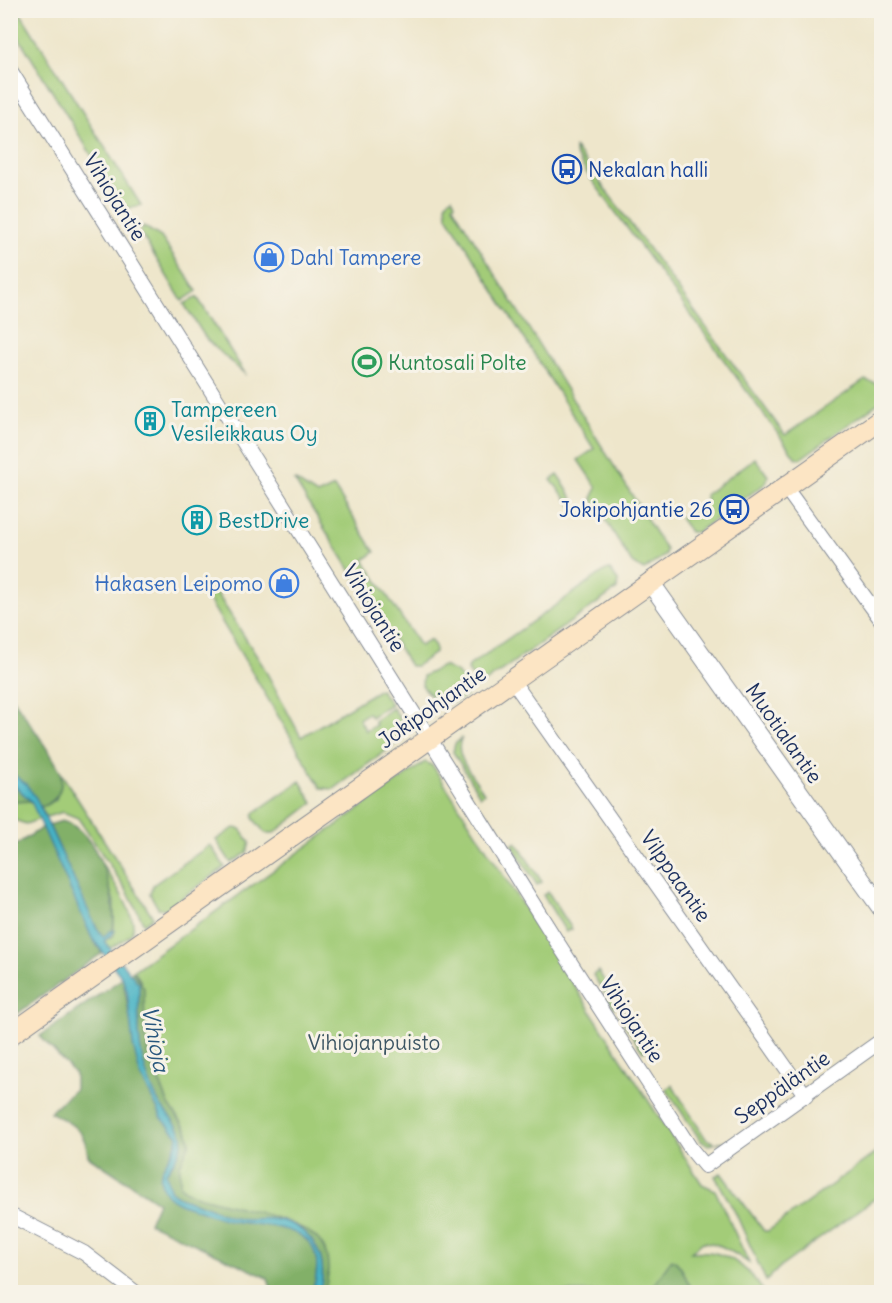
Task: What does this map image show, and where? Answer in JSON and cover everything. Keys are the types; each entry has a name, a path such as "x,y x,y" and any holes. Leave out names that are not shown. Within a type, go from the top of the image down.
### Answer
{"main road":[{"name":"Jokipohjantie","path":"10,1035 129,953 430,736 882,419"}],"street":[{"name":"Vihiojantie","path":"10,70 430,736 559,945 686,1141 705,1166"},
{"path":"785,487 882,621"},
{"name":"Muotialantie","path":"650,582 882,909"},
{"name":"Vilppaantie","path":"512,680 806,1096"},
{"name":"Seppäläntie","path":"705,1166 882,1040"},
{"path":"10,1215 84,1253 135,1293"}],"green space":[{"path":"11,10 19,11 141,205 129,208 123,206 11,25"},
{"path":"575,148 785,435 865,380 881,385 881,401 800,459 795,457 589,176 575,154"},
{"path":"452,197 455,203 453,206 666,550 665,555 644,570 632,563 592,498 597,488 578,460 594,449 447,216 446,203"},
{"path":"143,226 161,237 197,291 182,301 140,232"},
{"path":"197,297 246,375 207,340 184,304"},
{"path":"755,458 768,476 766,483 697,532 690,532 680,518 707,499 705,495"},
{"path":"558,475 579,509 577,512 551,480"},
{"path":"294,480 317,495 334,487 375,552 364,560 420,646 430,640 435,646 435,653 416,666 410,666"},
{"path":"606,570 610,570 618,581 617,589 481,685 478,684 468,670 469,666"},
{"path":"213,587 263,666 301,737 380,689 391,704 371,717 368,713 359,719 366,731 376,725 374,721 393,708 403,724 402,739 334,789 321,788 203,590"},
{"path":"443,666 458,673 468,688 467,695 454,702 437,700 422,685 423,676"},
{"path":"10,695 61,774 60,791 51,802 41,807 26,785 11,772"},
{"path":"462,738 459,744 462,759 484,793 480,796 453,752 455,744"},
{"name":"Vihiojanpuisto","path":"425,762 433,766 702,1184 715,1190 749,1263 717,1244 703,1242 691,1252 714,1253 734,1260 750,1274 764,1292 695,1292 687,1285 684,1275 649,1292 324,1292 325,1288 302,1228 262,1214 206,1200 180,1186 180,1165 190,1141 187,1130 169,1105 151,1061 145,1039 141,982 134,970"},
{"path":"59,770 153,917 144,924 127,891 78,818 63,812 46,817 41,807 56,800 61,775"},
{"path":"300,781 313,803 274,833 265,833 253,818 254,813"},
{"path":"10,782 31,801 11,802"},
{"path":"31,801 40,819 26,824 11,819 11,802"},
{"path":"62,821 75,827 86,837 103,867 109,884 114,916 113,930 103,937 92,920 49,825"},
{"path":"43,827 92,938 102,953 11,1018 11,848"},
{"path":"234,828 240,829 250,842 247,853 231,863 216,840"},
{"path":"516,842 542,882 537,885 512,845"},
{"path":"210,845 225,867 166,909 158,908 150,894 153,885"},
{"path":"102,864 128,908 133,926 128,937 109,949 104,941 114,935 114,902"},
{"path":"548,892 572,929 566,932 543,895"},
{"path":"133,971 144,988 145,1039 151,1061 169,1105 187,1130 190,1142 180,1165 180,1186 189,1193 280,1219 312,1234 321,1243 328,1261 324,1292 319,1292 322,1266 319,1254 306,1234 296,1227 271,1219 233,1217 180,1197 170,1190 166,1173 174,1162 182,1135 160,1105 146,1075 140,1046 139,984 123,979 140,1074 162,1118 178,1136 175,1148 162,1170 161,1182 165,1192 177,1201 214,1216 232,1221 272,1226 300,1235 310,1243 316,1255 317,1271 312,1292 272,1292 268,1278 149,1223 158,1202 88,1156 84,1140 76,1128 50,1112 75,1089 75,1074 40,1036"},
{"path":"598,971 620,1004 614,1008 593,975"},
{"path":"624,1010 648,1049 643,1052 618,1014"},
{"path":"672,1085 706,1139 715,1143 725,1141 709,1145 701,1141 666,1089"},
{"path":"881,1149 881,1194 779,1268 766,1281 736,1214 715,1176 721,1173 764,1231 768,1231"},
{"path":"672,1259 680,1266 695,1292 649,1292"},
{"path":"635,1290 649,1292 619,1292"}],"water":[{"path":"10,772 26,784 36,798 96,927 103,937 110,931 115,931 104,941 139,984 139,1030 142,1058 158,1101 182,1135 180,1150 166,1173 170,1190 180,1197 233,1217 271,1219 296,1227 314,1243 319,1254 322,1279 319,1292 312,1292 317,1271 316,1255 310,1243 300,1235 272,1226 220,1218 181,1204 172,1199 162,1187 162,1170 175,1148 178,1136 162,1118 140,1074 133,1045 127,991 123,979 92,938 31,801 11,782"}],"place":[{"name":"Nekalan halli","path":"567,169"},
{"name":"Dahl Tampere","path":"269,257"},
{"name":"Kuntosali Polte","path":"367,362"},
{"name":"Tampereen Vesileikkaus Oy","path":"150,421"},
{"name":"Jokipohjantie 26","path":"734,509"},
{"name":"BestDrive","path":"197,520"},
{"name":"Hakasen Leipomo","path":"284,583"}],"water label":[{"name":"Vihioja","path":"156,1039"}]}
